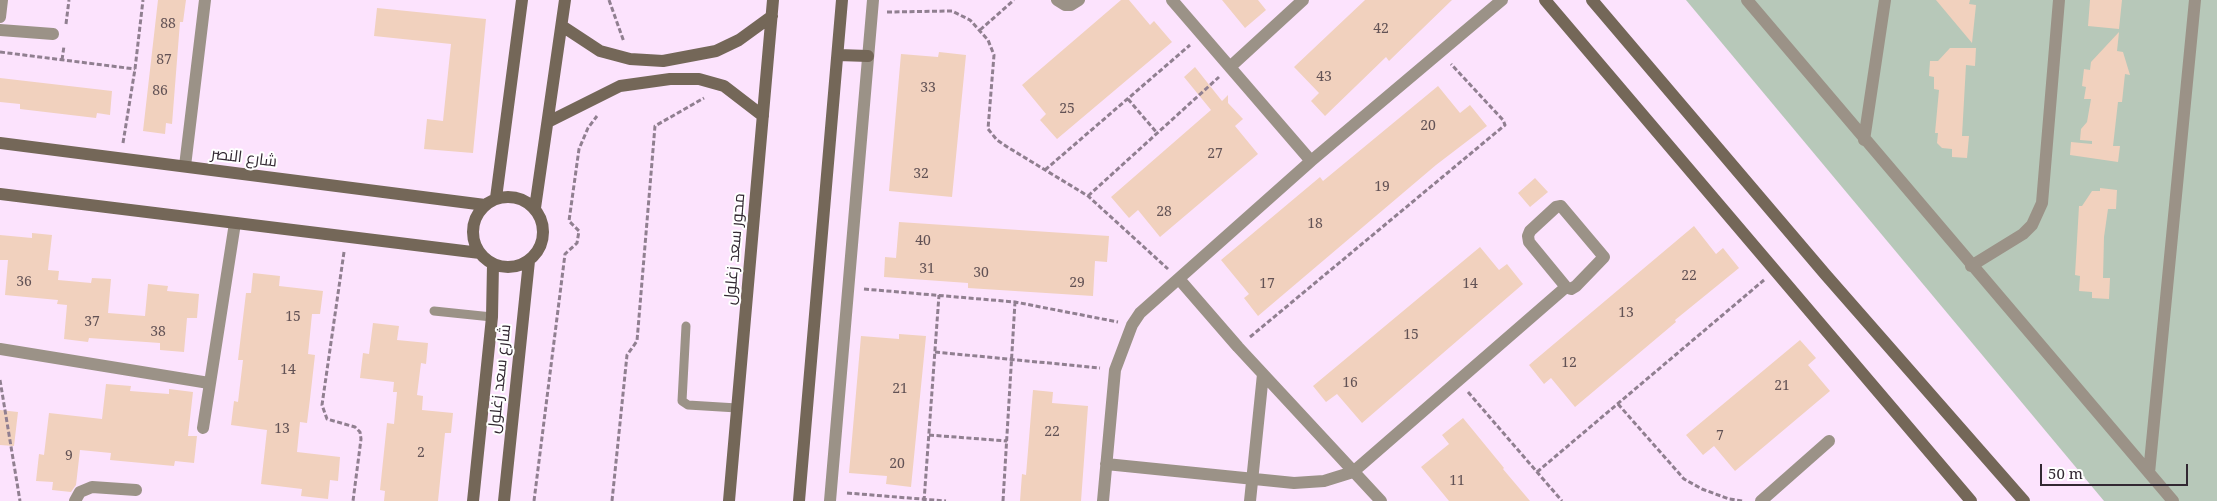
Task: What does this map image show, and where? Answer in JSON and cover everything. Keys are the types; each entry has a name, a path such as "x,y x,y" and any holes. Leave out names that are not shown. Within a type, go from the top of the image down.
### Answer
{"street":[{"path":"0,17 2,0"},
{"path":"185,166 205,0"},
{"path":"490,202 522,0"},
{"path":"535,208 517,197 490,202 476,215 473,228 474,241 480,253 493,264 512,267 529,261 536,254 544,236 543,226 535,208 565,0"},
{"name":"محور سعد زغلول","path":"729,501 773,0"},
{"path":"799,501 842,0"},
{"path":"1057,0 1065,5 1079,0"},
{"path":"1172,0 1311,161"},
{"path":"1230,68 1303,0"},
{"path":"1103,501 1115,370 1132,324 1153,300 1311,161 1502,0"},
{"path":"1545,0 1971,501"},
{"path":"1592,0 1825,274 2024,501"},
{"path":"1747,0 1971,266 2173,501"},
{"path":"1864,140 1885,0"},
{"path":"1971,266 2023,234 2035,220 2042,203 2059,0"},
{"path":"2149,474 2195,0"},
{"path":"831,496 872,6"},
{"path":"562,26 600,50 630,59 663,61 716,51 739,40 772,16"},
{"path":"0,30 53,34"},
{"path":"838,55 868,56"},
{"path":"548,122 629,84 670,79 699,80 724,86 764,116"},
{"name":"شارع النصر","path":"0,143 490,202"},
{"path":"0,194 480,253"},
{"path":"1106,464 1310,483 1353,472 1566,287 1576,286 1604,258 1562,206 1556,207 1530,230 1528,236 1529,242 1566,287"},
{"path":"203,428 235,223"},
{"name":"شارع سعد زغلول","path":"504,501 529,261"},
{"name":"شارع سعد زغلول","path":"473,501 492,317 493,264"},
{"path":"1179,279 1238,347 1381,501"},
{"path":"0,348 209,383"},
{"path":"1250,501 1263,374"},
{"path":"1761,501 1829,441"},
{"path":"75,501 80,492 92,487 136,490"}],"lane":[{"path":"434,311 492,317"},
{"path":"686,326 682,401 688,405 737,408"}],"path":[{"path":"121,158 135,69 142,0"},
{"path":"609,0 630,59"},
{"path":"980,30 1014,0"},
{"path":"872,6 952,11 970,20 988,40 994,55 988,130 997,140 1088,196 1179,279"},
{"path":"1045,170 1202,35"},
{"path":"0,52 135,69"},
{"path":"1238,347 1505,125 1503,120 1440,52"},
{"path":"1088,196 1230,68"},
{"path":"612,501 626,355 637,341 655,126 724,86"},
{"path":"1128,99 1157,133"},
{"path":"534,501 565,254 577,243 579,231 569,221 578,149 588,128 600,113"},
{"path":"347,237 322,405 327,419 355,427 360,432 361,439 353,501"},
{"path":"1537,472 1775,270"},
{"path":"848,288 1015,302 1132,324"},
{"path":"924,500 939,295"},
{"path":"1003,501 1015,302"},
{"path":"935,352 1012,358 1115,370"},
{"path":"0,380 20,501"},
{"path":"1458,381 1562,501"},
{"path":"1618,404 1684,479 1702,489 1729,499 1743,501"},
{"path":"929,435 1007,440"},
{"path":"831,496 946,501"}],"green space":[{"path":"1686,0 2217,0 2217,501 2104,501"}],"building":[{"path":"158,0 186,0 183,22 180,22 172,124 166,123 165,134 143,131"},
{"path":"1121,0 1129,0 1150,25 1154,21 1172,42 1057,139 1040,120 1046,114 1022,85"},
{"path":"1222,0 1258,0 1266,10 1245,28"},
{"path":"1365,0 1452,0 1389,61 1386,57 1325,116 1311,101 1319,93 1294,67"},
{"path":"1936,0 1970,0 1969,4 1976,5 1972,43"},
{"path":"2090,0 2122,0 2119,29 2088,26"},
{"path":"377,8 486,19 473,153 424,149 427,119 443,121 451,44 374,36"},
{"path":"2119,32 2117,51 2123,52 2130,75 2125,74 2122,102 2118,102 2113,146 2120,146 2118,162 2070,155 2071,142 2092,144 2092,141 2080,140 2081,129 2087,122 2091,99 2084,99 2086,87 2082,86 2084,69 2090,70 2091,62"},
{"path":"1950,48 1976,48 1975,66 1966,65 1962,136 1969,136 1967,158 1952,157 1952,149 1942,148 1937,143 1938,133 1935,133 1939,90 1934,89 1934,77 1929,76 1930,61 1938,61"},
{"path":"939,52 966,55 952,197 889,191 901,54 938,57"},
{"path":"1195,67 1222,101 1228,95 1228,103 1243,119 1235,126 1258,154 1160,237 1138,210 1129,218 1111,197 1211,110 1184,77"},
{"path":"0,78 112,91 110,115 97,113 96,118 20,109 20,104 0,102"},
{"path":"1438,86 1460,113 1470,105 1487,126 1436,165 1258,316 1244,298 1249,294 1221,260 1320,177 1323,181"},
{"path":"1535,178 1548,192 1530,207 1518,193"},
{"path":"2100,188 2117,190 2116,209 2108,209 2104,237 2103,278 2110,278 2109,299 2092,298 2092,292 2079,291 2080,276 2075,275 2079,206 2082,206 2092,191 2100,191"},
{"path":"899,222 1109,236 1107,262 1095,261 1093,296 968,288 968,283 884,277 885,257 896,258"},
{"path":"1694,226 1716,254 1723,248 1739,268 1675,320 1676,322 1575,407 1551,378 1544,384 1529,365"},
{"path":"32,233 52,235 48,270 59,271 58,280 91,283 92,278 111,279 108,313 145,316 148,284 168,286 167,291 199,294 197,318 187,318 184,352 160,350 160,343 89,338 88,342 64,339 67,305 57,304 58,300 5,295 8,260 0,260 0,235 32,238"},
{"path":"1480,247 1499,270 1507,264 1523,284 1362,423 1337,394 1326,402 1313,386"},
{"path":"253,273 280,276 279,286 323,291 320,314 312,314 308,354 315,355 307,423 300,422 297,452 340,457 338,481 330,480 328,499 301,496 302,489 261,484 267,430 231,425 234,401 238,402 243,360 238,360 246,293 251,293"},
{"path":"373,323 399,326 397,340 428,343 426,364 421,363 417,395 423,396 422,410 453,413 451,433 445,433 438,501 384,501 385,491 380,490 387,423 394,424 397,392 393,392 394,382 360,378 363,353 369,354"},
{"path":"899,334 926,336 911,487 886,484 887,476 849,473 861,336 899,339"},
{"path":"1800,340 1816,358 1808,365 1830,391 1735,471 1714,446 1703,455 1686,435"},
{"path":"106,384 131,386 130,391 169,394 169,389 193,392 188,436 197,436 194,463 175,461 174,466 110,460 111,453 80,450 76,485 71,492 52,490 53,482 36,481 39,454 44,455 49,413 102,419"},
{"path":"1033,390 1053,392 1052,403 1088,406 1081,501 1020,501 1022,474 1026,475"},
{"path":"0,410 18,412 14,446 0,445"},
{"path":"1463,418 1530,501 1449,501 1421,467 1449,444 1442,435"}]}
